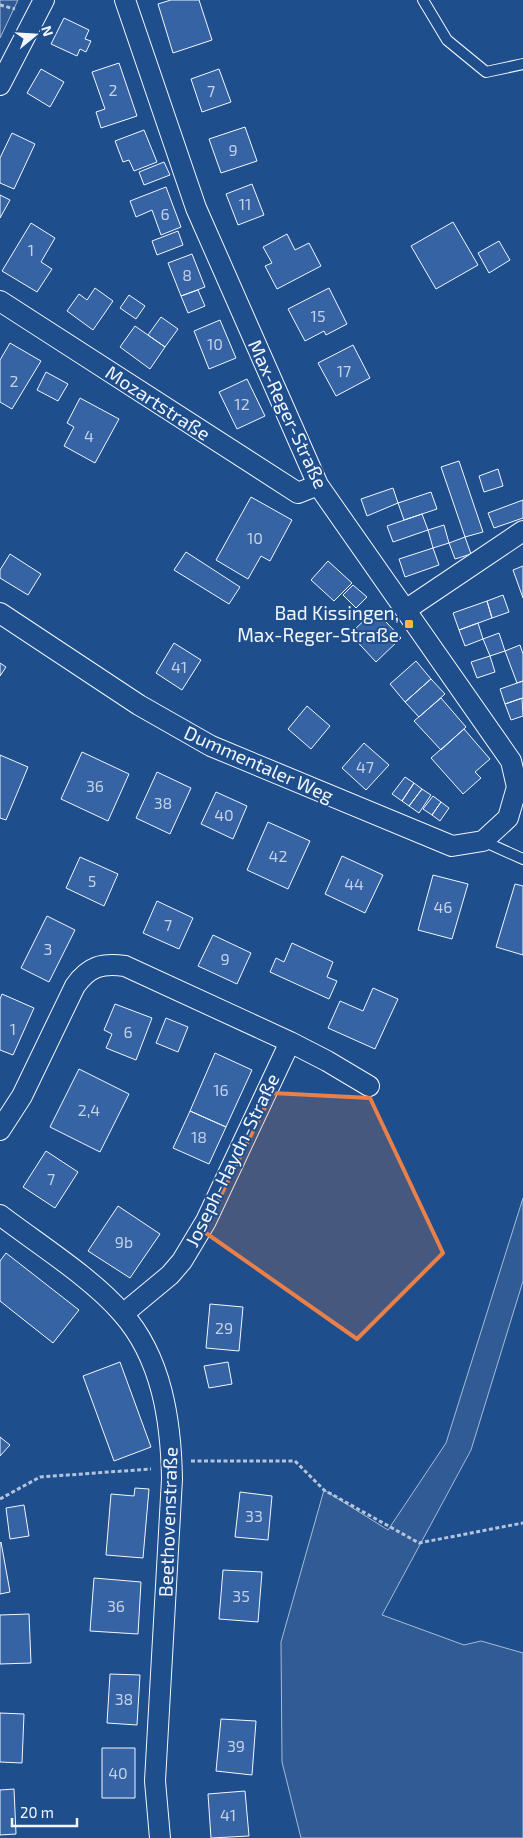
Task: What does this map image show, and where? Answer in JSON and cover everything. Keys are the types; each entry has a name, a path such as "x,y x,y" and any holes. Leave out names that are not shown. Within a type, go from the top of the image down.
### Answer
{"street":[{"path":"0,85 44,0"},
{"name":"Max-Reger-Straße","path":"125,0 196,208 318,485 407,609 511,760 517,787 508,818 483,841"},
{"name":"Mozartstraße","path":"0,301 298,494 318,485"},
{"path":"407,609 523,532"},
{"name":"Dummentaler Weg","path":"0,613 139,705 210,746 452,846 483,841"},
{"path":"0,1130 22,1096 75,986 82,975 101,964 125,966 290,1042 369,1086"},
{"name":"Joseph-Haydn-Straße","path":"123,1314 170,1275 191,1247 206,1220 290,1042"},
{"name":"Beethovenstraße","path":"0,1215 100,1291 123,1314 139,1337 154,1368 166,1410 171,1437 172,1464 155,1781 160,1838"}],"lane":[{"path":"423,0 447,40 486,72 523,64"},
{"path":"483,841 523,859"}],"path":[{"path":"0,1499 40,1477 172,1464 294,1461 324,1490 419,1543 523,1523"}],"highlighted area":[{"path":"272,1093 370,1098 443,1253 357,1339 203,1231"}],"shaded area":[{"path":"0,0 18,0 0,38"},
{"path":"523,1198 523,1281 471,1450 382,1615 464,1645 481,1641 523,1653 523,1838 301,1838 282,1762 281,1642 324,1490 388,1530 446,1443"}],"building":[{"path":"171,0 199,0 212,40 173,53 158,4"},
{"path":"64,18 89,30 85,39 91,41 86,52 80,49 77,56 51,44"},
{"path":"119,63 137,116 101,128 96,112 105,109 92,72"},
{"path":"41,69 64,82 50,107 27,93"},
{"path":"219,69 231,102 202,112 191,79"},
{"path":"245,127 257,161 221,173 209,139"},
{"path":"144,130 157,162 134,171 129,160 123,162 115,141"},
{"path":"12,133 35,144 14,189 0,183 0,158"},
{"path":"164,162 170,175 144,185 139,172"},
{"path":"252,184 264,215 238,225 226,194"},
{"path":"166,187 181,227 161,235 152,210 136,217 130,201"},
{"path":"0,195 10,200 0,218"},
{"path":"453,222 478,265 436,289 411,246"},
{"path":"31,223 55,238 41,262 52,269 37,292 2,271"},
{"path":"178,231 183,245 157,255 152,241"},
{"path":"287,234 295,250 309,243 321,266 277,289 265,266 272,263 263,247"},
{"path":"499,241 510,260 489,273 478,253"},
{"path":"192,254 205,287 181,296 168,263"},
{"path":"95,288 113,301 93,330 67,311 79,294 87,300"},
{"path":"329,288 347,324 326,335 324,331 305,341 288,309"},
{"path":"198,290 205,306 188,313 181,296"},
{"path":"129,295 145,306 136,319 120,308"},
{"path":"161,317 178,329 165,347 148,335"},
{"path":"220,320 236,358 209,369 194,331"},
{"path":"135,326 165,347 150,369 120,347"},
{"path":"10,343 41,361 12,409 0,402 0,360"},
{"path":"353,345 370,378 336,396 318,363"},
{"path":"46,372 68,384 58,401 37,390"},
{"path":"247,379 265,416 237,429 219,392"},
{"path":"80,398 119,419 95,463 64,446 74,427 67,423"},
{"path":"459,461 483,532 465,537 441,467"},
{"path":"498,469 503,486 484,492 479,476"},
{"path":"393,488 398,503 367,516 361,499"},
{"path":"431,492 437,509 404,520 398,503"},
{"path":"251,497 292,520 270,561 261,556 248,579 216,560"},
{"path":"523,500 523,518 494,528 488,513"},
{"path":"422,514 428,530 393,542 387,526"},
{"path":"444,525 449,543 433,548 428,530"},
{"path":"465,537 471,554 455,559 449,543"},
{"path":"433,548 439,565 405,577 399,559"},
{"path":"186,552 240,587 229,604 174,570"},
{"path":"10,554 41,574 28,595 0,578 0,570"},
{"path":"328,561 352,583 334,601 311,580"},
{"path":"523,566 523,598 513,570"},
{"path":"353,585 367,597 356,608 343,595"},
{"path":"503,595 509,612 492,618 487,601"},
{"path":"487,601 492,618 459,630 453,613"},
{"path":"375,610 401,638 376,662 350,634"},
{"path":"478,623 483,639 465,646 459,630"},
{"path":"499,633 505,651 490,656 483,639"},
{"path":"174,643 201,660 182,690 156,673"},
{"path":"520,645 523,654 523,681 517,683 505,651"},
{"path":"490,656 495,672 477,678 471,662"},
{"path":"416,661 431,679 405,702 390,684"},
{"path":"0,663 6,667 0,676"},
{"path":"431,679 445,694 419,717 405,702"},
{"path":"523,681 523,698 505,704 500,689"},
{"path":"441,698 466,727 441,750 414,721"},
{"path":"522,698 523,716 511,720 505,704"},
{"path":"307,706 330,726 311,749 288,729"},
{"path":"464,729 490,759 475,772 481,778 463,794 431,758"},
{"path":"364,743 389,765 366,790 342,768"},
{"path":"82,752 129,774 108,821 61,799"},
{"path":"0,755 28,767 6,820 0,818"},
{"path":"157,772 191,788 170,834 136,818"},
{"path":"405,777 414,783 402,801 392,794"},
{"path":"414,783 422,789 409,806 402,801"},
{"path":"422,789 431,795 419,813 409,806"},
{"path":"216,792 247,806 233,839 201,824"},
{"path":"433,796 441,802 432,815 423,809"},
{"path":"441,802 449,808 440,821 432,815"},
{"path":"268,822 310,841 288,889 247,870"},
{"path":"342,856 383,875 365,913 325,894"},
{"path":"80,857 118,874 104,906 66,888"},
{"path":"433,875 468,884 452,939 418,930"},
{"path":"515,884 523,886 523,955 496,947"},
{"path":"157,901 193,918 179,949 143,933"},
{"path":"47,916 75,930 49,982 21,968"},
{"path":"213,935 251,953 237,984 198,966"},
{"path":"292,943 333,962 327,977 337,981 329,999 270,972 276,958 284,962"},
{"path":"373,988 398,999 375,1049 328,1028 340,1001 363,1011"},
{"path":"2,994 34,1008 13,1055 0,1050 0,999"},
{"path":"115,1004 152,1018 136,1060 106,1048 112,1034 104,1030"},
{"path":"166,1018 188,1027 178,1052 156,1043"},
{"path":"215,1053 252,1070 226,1127 190,1111"},
{"path":"79,1069 129,1094 100,1152 50,1127"},
{"path":"190,1111 226,1127 209,1164 173,1148"},
{"path":"46,1151 78,1172 55,1208 23,1187"},
{"path":"118,1206 160,1234 130,1278 88,1251"},
{"path":"6,1253 79,1310 53,1343 0,1301 0,1261"},
{"path":"210,1304 243,1307 239,1351 206,1348"},
{"path":"120,1362 151,1447 114,1461 83,1376"},
{"path":"228,1362 232,1384 209,1388 204,1366"},
{"path":"0,1437 10,1445 0,1456"},
{"path":"135,1488 149,1489 143,1558 106,1555 111,1494 134,1496"},
{"path":"240,1492 272,1496 268,1540 235,1537"},
{"path":"24,1505 29,1536 10,1539 6,1508"},
{"path":"0,1543 10,1592 0,1594"},
{"path":"223,1570 262,1572 258,1622 219,1619"},
{"path":"94,1578 141,1582 138,1634 90,1631"},
{"path":"29,1614 31,1663 0,1664 0,1615"},
{"path":"110,1674 140,1675 137,1725 107,1723"},
{"path":"0,1713 24,1714 22,1763 0,1762"},
{"path":"221,1719 256,1721 252,1775 216,1771"},
{"path":"102,1748 135,1748 135,1798 102,1798"},
{"path":"14,1789 16,1834 0,1835 0,1790"},
{"path":"245,1791 249,1836 211,1838 208,1794"}],"place":[{"name":"Bad Kissingen, Max-Reger-Straße","path":"409,624"}]}
